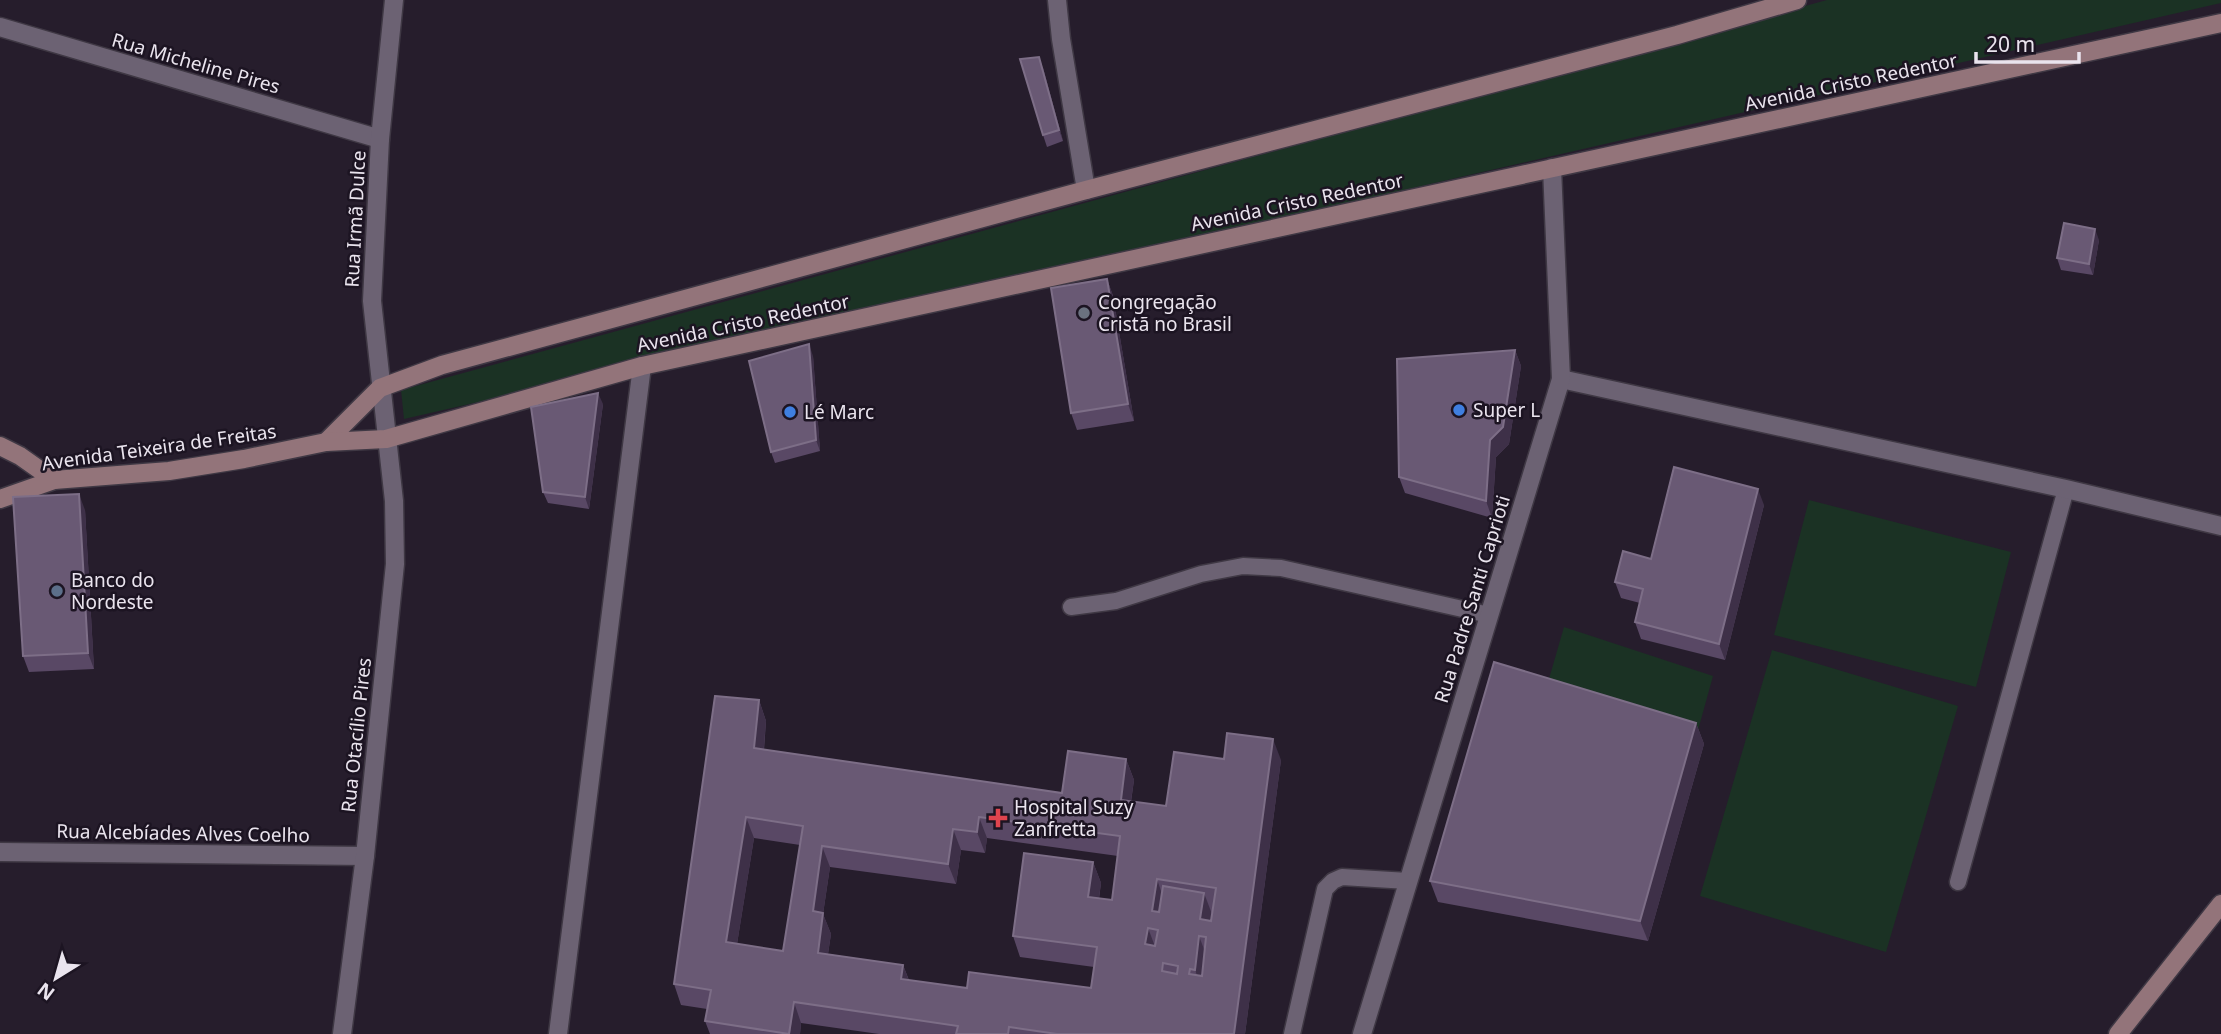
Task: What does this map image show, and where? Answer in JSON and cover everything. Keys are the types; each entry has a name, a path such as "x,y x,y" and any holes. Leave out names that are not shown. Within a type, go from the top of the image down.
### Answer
{"main road":[{"name":"Avenida Cristo Redentor","path":"380,388 442,365 1086,190 1650,42 1797,0"},
{"name":"Avenida Cristo Redentor","path":"386,439 642,366 2221,23"},
{"path":"326,442 380,388"},
{"name":"Avenida Teixeira de Freitas","path":"0,499 54,480 169,471 243,460 326,442 386,439"},
{"path":"0,446 20,456 54,480"},
{"path":"2118,1034 2221,904"}],"street":[{"name":"Rua Irmã Dulce","path":"386,439 372,301 380,139 394,0"},
{"path":"1057,0 1086,190"},
{"name":"Rua Micheline Pires","path":"0,27 380,139"},
{"name":"Rua Padre Santi Caprioti","path":"1362,1034 1561,379 1552,168"},
{"path":"558,1034 642,366"},
{"path":"1561,379 2066,489 2221,526"},
{"name":"Rua Otacílio Pires","path":"347,1033 396,564 394,501 386,439"},
{"name":"Rua Alcebíades Alves Coelho","path":"0,852 365,856"}],"lane":[{"path":"1958,883 2066,489"},
{"path":"1071,607 1116,601 1200,573 1243,566 1281,568 1489,615"},
{"path":"1292,1034 1325,889 1342,877 1408,881"}],"green space":[{"path":"1827,0 2221,0 2221,3 404,419 401,390"},
{"path":"1809,500 2011,552 1976,687 1774,635"},
{"path":"1564,627 1713,676 1695,741 1544,696"},
{"path":"1772,650 1958,706 1886,952 1700,896"}],"building":[{"path":"1039,57 1059,130 1043,135 1020,59"},
{"path":"2064,223 2095,229 2089,264 2057,258"},
{"path":"1107,279 1128,404 1071,413 1051,288"},
{"name":"Lé Marc","path":"809,344 816,440 771,452 749,361"},
{"name":"Super L","path":"1515,350 1503,427 1490,440 1486,501 1399,477 1397,359"},
{"path":"598,393 585,497 543,492 531,407"},
{"path":"1674,467 1758,489 1719,644 1635,622 1643,589 1615,582 1623,551 1651,559"},
{"name":"Banco do Nordeste","path":"79,494 88,653 23,656 13,497"},
{"path":"1494,662 1696,723 1640,921 1430,881"},
{"path":"715,696 759,700 754,748 1062,793 1068,751 1126,759 1121,800 1166,806 1174,752 1224,759 1227,733 1273,739 1234,1034 1057,1034 1009,1027 1008,1034 956,1034 958,1026 794,1002 789,1034 705,1021 711,990 674,984","holes":["746,817 803,826 783,951 726,942","979,817 1120,836 1112,900 1088,897 1093,862 1024,853 1013,936 1097,947 1091,988 969,972 967,988 901,979 903,965 818,953 823,913 813,911 822,846 948,864 953,829 977,832","1157,879 1216,888 1211,921 1200,919 1204,893 1163,886 1159,912 1152,911","1148,928 1158,930 1155,946 1145,944","1199,936 1206,937 1202,976 1189,974 1190,969 1195,970","1163,963 1178,966 1177,974 1162,971"]}],"place":[{"name":"Congregação Cristã no Brasil","path":"1084,313"},
{"name":"Super L","path":"1459,410"},
{"name":"Lé Marc","path":"790,412"},
{"name":"Banco do Nordeste","path":"57,591"},
{"name":"Hospital Suzy Zanfretta","path":"998,818"}]}
